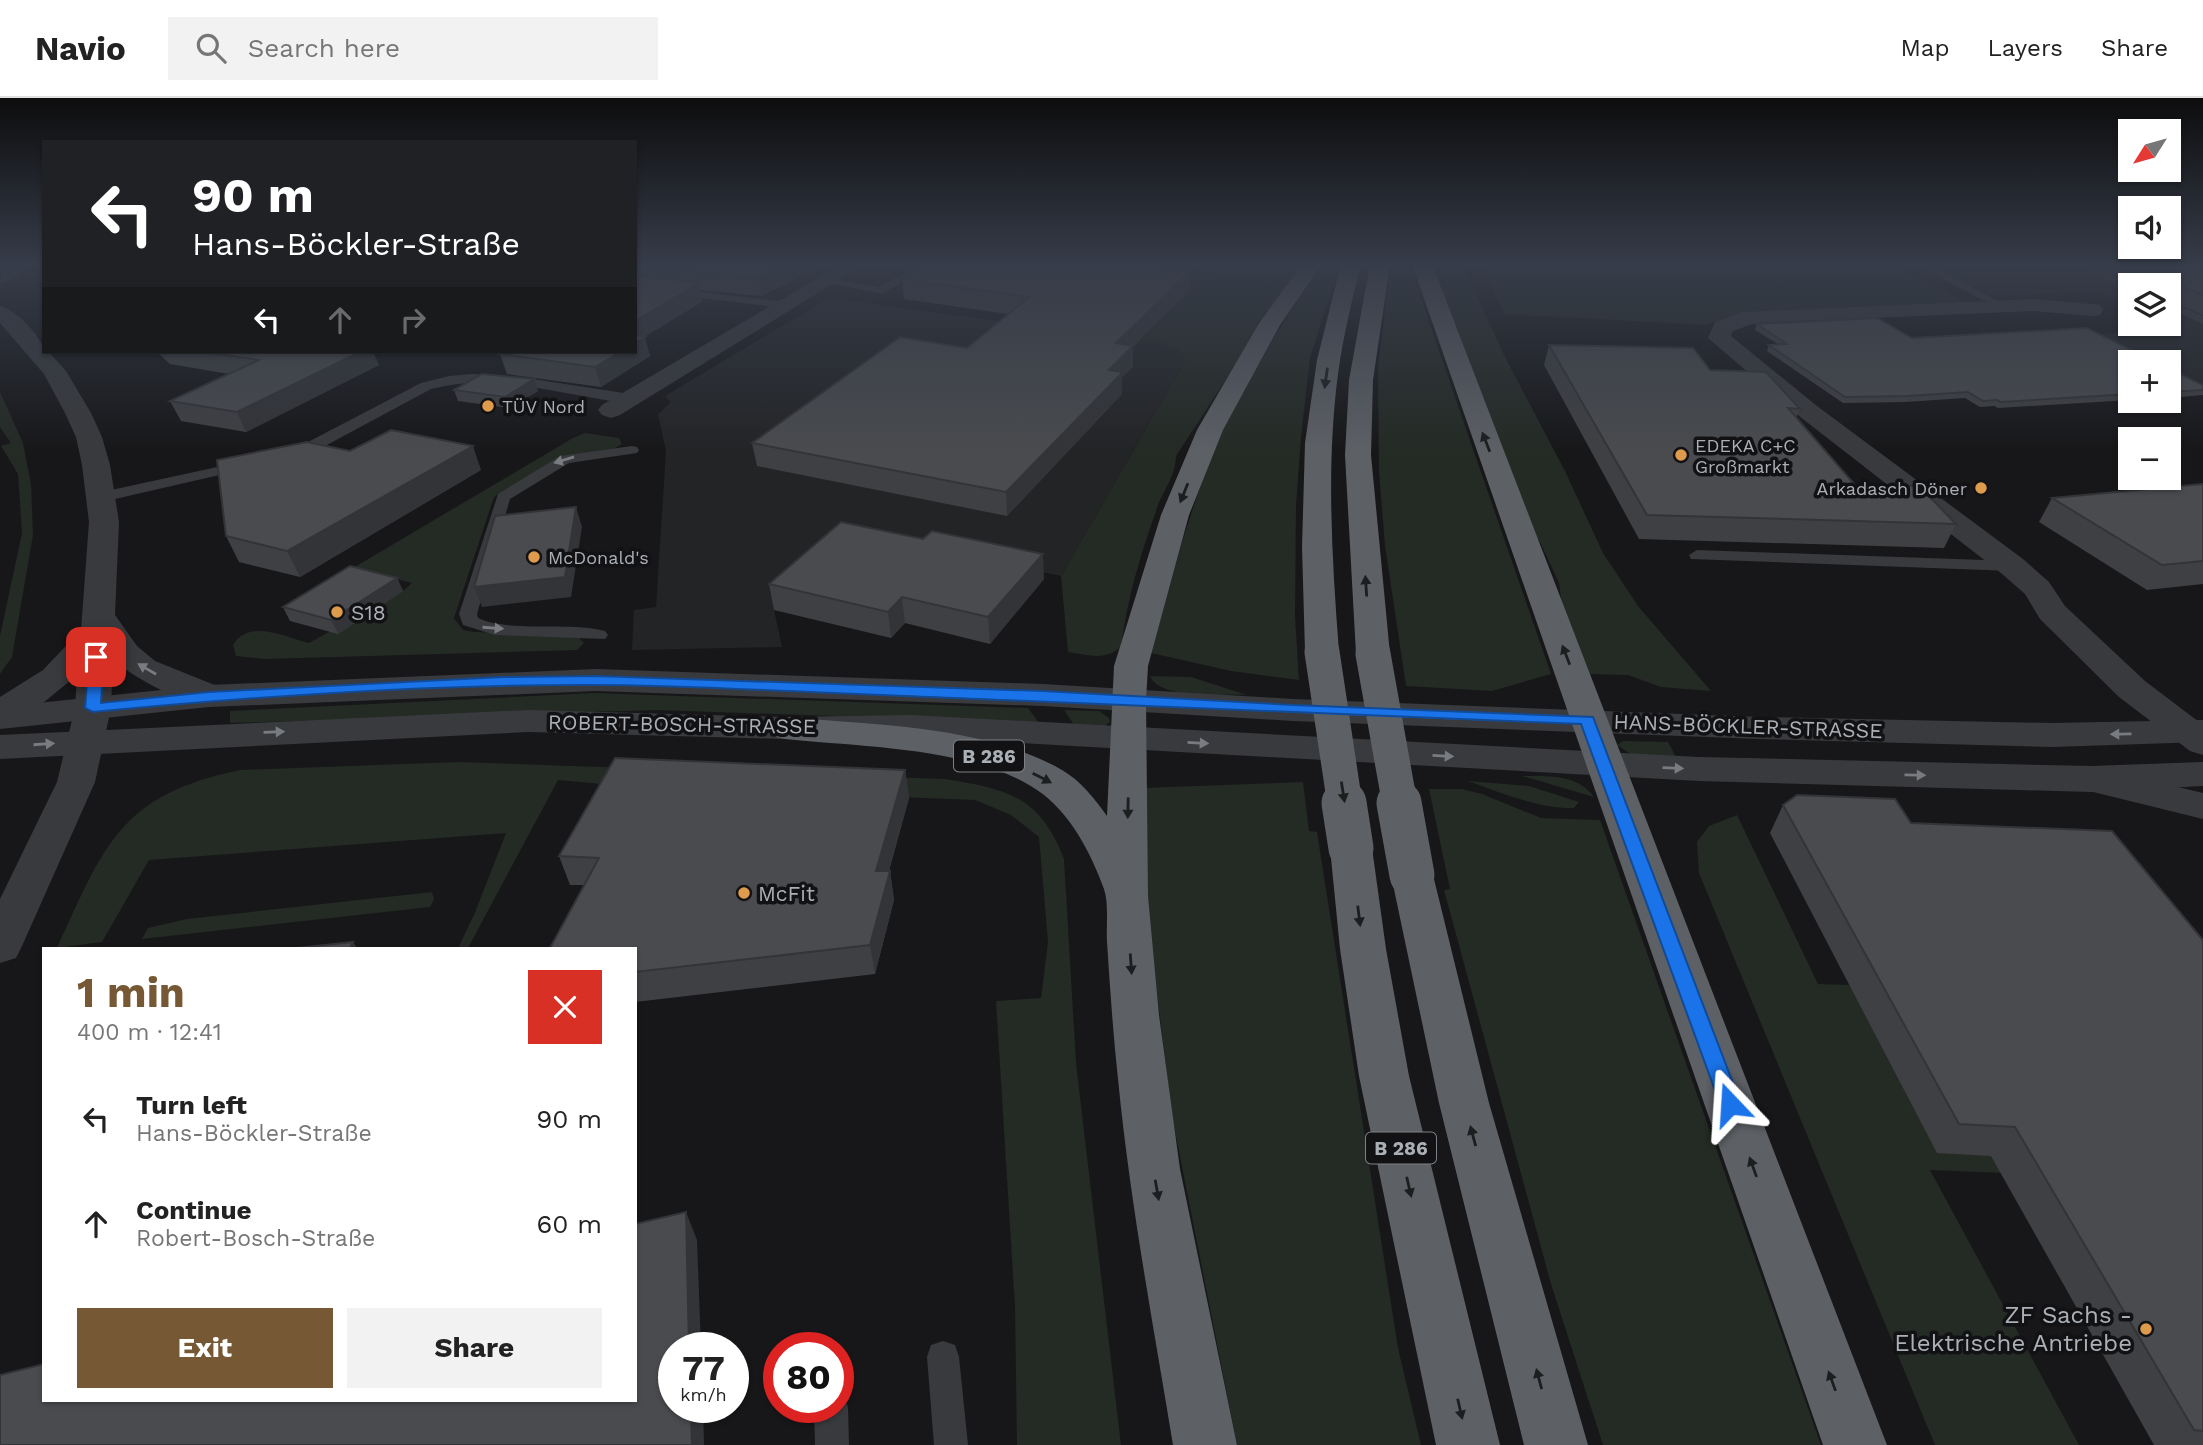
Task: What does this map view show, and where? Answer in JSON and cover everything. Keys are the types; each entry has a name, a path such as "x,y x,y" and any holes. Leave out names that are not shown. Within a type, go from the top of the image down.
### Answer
{"highway":[{"name":"B 286","path":"1205,1445 1153,1169 1135,1015 1126,896 1130,740 1128,700 1131,666 1156,574 1198,458 1230,390 1268,327"},
{"name":"B 286","path":"1337,327 1326,374 1317,459 1316,538 1322,652 1363,949 1384,1076 1468,1445"},
{"path":"1370,327 1362,380 1358,455 1373,654 1412,875 1464,1103 1556,1445"},
{"path":"1445,327 1855,1445"},
{"name":"B 286","path":"785,728 965,749 1010,762 1050,780 1086,816 1108,849 1126,896"}],"street":[{"path":"0,946 76,782 90,725 104,553 102,497 89,438 78,412 54,371 24,338 18,327"},
{"path":"620,404 749,327"},
{"path":"1723,327 1719,338 1808,411 2012,566 2038,589 2052,612 2132,689 2198,735"},
{"name":"ROBERT-BOSCH-STRASSE","path":"99,623 125,653 143,668 209,696"},
{"path":"0,710 51,684 75,660 99,623"},
{"name":"ROBERT-BOSCH-STRASSE","path":"90,725 209,696 596,680 1128,700 1293,710"},
{"name":"HANS-BÖCKLER-STRASSE","path":"1293,710 1760,728 2198,735"},
{"path":"0,718 90,725"},
{"name":"ROBERT-BOSCH-STRASSE","path":"90,725 528,721 785,728 911,726 1278,747"},
{"path":"0,747 90,725"},
{"name":"HANS-BÖCKLER-STRASSE","path":"1278,747 1604,766 2091,779 2203,774"},
{"name":"HANS-BÖCKLER-STRASSE","path":"2091,779 2203,806"}],"lane":[{"path":"102,497 268,460 320,443 426,386 445,380 485,378 620,404"},
{"path":"599,635 570,628 488,629 469,621 468,614 503,497 534,475 565,458 632,450"},
{"path":"1697,555 2012,566"},
{"path":"943,1357 951,1445"},
{"path":"831,1423 832,1445"}],"shaded area":[{"path":"781,327 1041,327 1159,343 1181,351 1185,361 1061,576 938,550 774,610 782,647 632,650 634,610 656,607 666,451 658,414 671,402 665,396"},
{"path":"1153,327 1260,327 1176,456 1174,471 1139,561 1121,647 1102,656 1068,652 1061,576 1185,361 1181,351 1159,343 1140,341"},
{"path":"1281,327 1320,327 1310,358 1296,506 1295,616 1299,680 1231,671 1151,653 1182,542 1213,447"},
{"path":"1383,327 1431,327 1551,674 1492,691 1406,686 1385,546 1379,471 1378,367"},
{"path":"1452,327 1491,327 1565,471 1603,553 1638,606 1711,691 1661,687 1628,675 1588,674 1564,621 1559,583 1539,540 1530,529"},
{"path":"2181,327 2203,327 2203,384 2181,374 2181,350 2132,350 2099,334 2181,336"},
{"path":"0,392 23,443 31,484 33,535 12,657 0,674 0,636 22,533 18,474 1,446 11,443 0,427"},
{"path":"585,433 619,438 622,444 613,449 556,459 494,497 454,618 463,630 474,632 576,635 584,643 577,650 265,659 236,656 233,645 248,632 268,632 309,643 403,591 412,583 353,568"},
{"path":"1150,676 1191,677 1247,695 1179,692 1156,684"},
{"path":"594,693 1028,708 1039,723 657,710 230,723 230,711"},
{"path":"1064,710 1099,711 1109,718 1110,722 1103,727 1075,726"},
{"path":"1623,741 1668,742 1676,757 1632,755 1617,745"},
{"path":"459,762 945,779 986,787 1019,799 1044,821 1064,859 1076,1063 1121,1445 1017,1445 1015,1306 996,1001 1041,998 1048,942 1039,837 1011,815 975,800 624,786 558,780 469,947 458,947 506,833 149,860 102,942 57,947 104,853 121,830 142,810 168,794 200,780 241,770"},
{"path":"1522,776 1571,780 1587,789 1594,797"},
{"path":"1468,781 1529,786 1579,802 1574,808 1547,806"},
{"path":"1303,782 1309,831 1317,832 1398,1348 1421,1445 1237,1445 1172,1116 1146,902 1142,788"},
{"path":"1429,789 1462,789 1482,794 1541,818 1600,820 1821,1445 1603,1445 1551,1284 1444,890 1450,889"},
{"path":"1737,815 1818,984 1849,985 2203,1167 2003,1173 1930,1170 2079,1445 1935,1445 1699,873 1697,842 1709,826"},
{"path":"432,892 434,899 430,907 142,939 148,928 187,919"}],"building":[{"path":"993,327 1133,327 1116,343 1133,346 1109,370 1123,372 1006,492 752,443 900,337 967,348"},
{"path":"1761,327 1893,327 1912,338 2087,328 2132,350 2118,350 2118,395 2001,402 1983,401 1968,392 1845,397 1769,345 1787,344"},
{"name":"EDEKA C+C Großmarkt","path":"1549,345 1693,348 1710,370 1766,372 1800,409 1788,408 1855,485 1919,486 1956,524 1647,515"},
{"path":"218,354 356,354 237,412 170,401 259,360"},
{"path":"500,354 617,354 595,367"},
{"path":"482,374 534,379 505,397 454,390"},
{"path":"2181,374 2203,385 2203,390 2181,391"},
{"path":"391,430 473,446 287,551 226,536 217,460 307,442 350,451"},
{"path":"2203,484 2203,561 2162,565 2052,498 2138,490 2181,490 2181,486"},
{"name":"McDonald's","path":"576,507 565,577 474,587 495,516"},
{"path":"841,522 923,539 932,531 1043,554 988,617 902,597 888,612 769,584"},
{"path":"350,566 397,578 331,620 283,607"},
{"name":"McFit","path":"615,758 905,770 876,871 890,871 870,945 637,972 637,947 551,947 599,858 559,856"},
{"path":"1797,795 1895,799 1911,823 2112,831 2203,940 2203,1431 2194,1430 2015,1127 1959,1124 1783,805"},
{"path":"353,942 350,947 306,947"},
{"path":"686,1212 689,1332 658,1332 658,1423 691,1423 692,1445 0,1445 0,1375 42,1364 42,1402 637,1402 637,1224"}],"place":[{"name":"TÜV Nord","path":"488,406"},
{"name":"EDEKA C+C Großmarkt","path":"1681,455"},
{"name":"Arkadasch Döner","path":"1981,488"},
{"name":"McDonald's","path":"534,557"},
{"name":"S18","path":"337,612"},
{"name":"McFit","path":"744,893"},
{"name":"ZF Sachs - Elektrische Antriebe","path":"2146,1329"}],"route":[{"path":"96,657 93,708 209,696 596,680 1043,695 1293,710 1587,720 1730,1104"}]}
